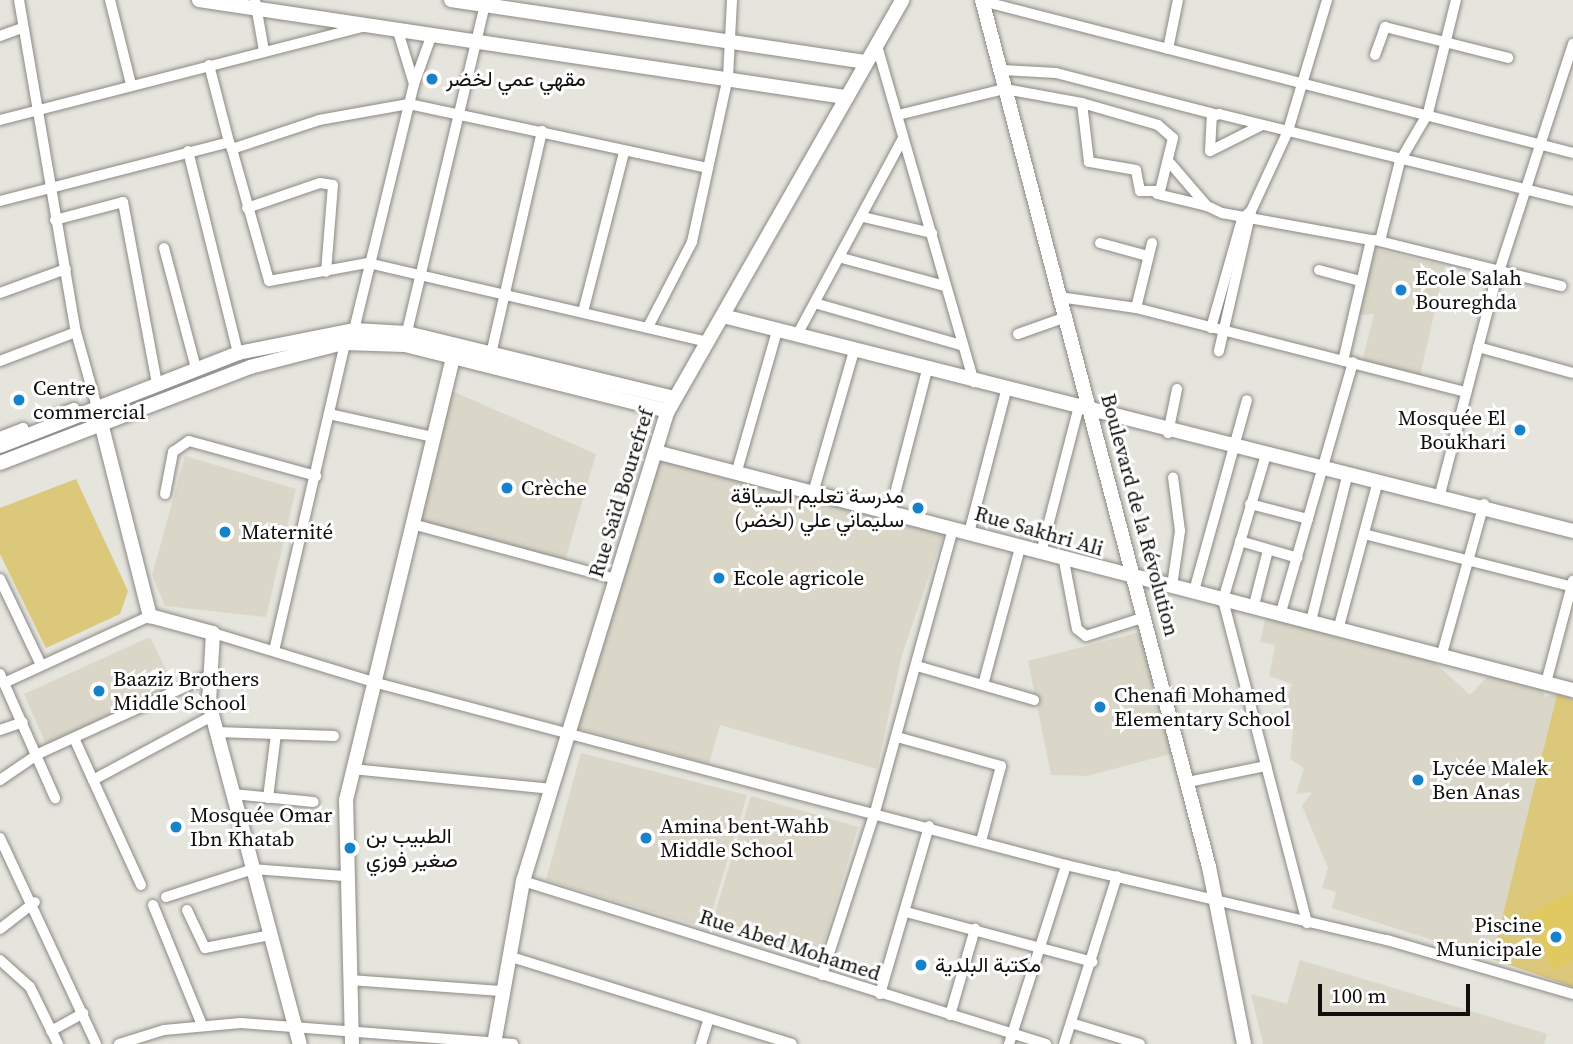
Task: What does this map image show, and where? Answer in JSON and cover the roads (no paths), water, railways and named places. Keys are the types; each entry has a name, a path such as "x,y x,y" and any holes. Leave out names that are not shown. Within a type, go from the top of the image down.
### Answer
{"main road":[{"path":"199,0 254,4 432,34 477,37 845,97"},
{"path":"452,0 486,2 866,62"},
{"name":"Rue Saïd Bourefref","path":"495,1042 501,991 523,881 670,404 704,341 723,316 902,0"},
{"name":"Boulevard de la Révolution","path":"982,1 1003,70 1005,89 1066,317 1084,410 1146,617 1188,782 1244,1044"},
{"path":"723,316 1265,458 1484,504 1573,531"},
{"path":"0,446 239,353 354,330 491,354 670,404"},
{"path":"0,463 281,356 345,343 406,339 453,358 670,404"},
{"path":"352,1044 345,876 352,769 453,358"},
{"path":"97,407 150,616 213,633 208,676 212,716 300,1044"},
{"name":"Rue Sakhri Ali","path":"656,452 953,528 1064,561 1223,600 1255,605 1338,630 1573,690"}],"street":[{"path":"19,0 35,108 76,331 97,407"},
{"path":"110,0 131,84"},
{"path":"648,327 686,259 728,77 734,42 732,0"},
{"path":"1168,49 1178,0"},
{"path":"1219,351 1252,216 1305,83 1327,0"},
{"path":"1281,612 1324,470 1348,361 1360,281 1376,240 1400,161 1427,113 1456,0"},
{"path":"982,1 1011,2 1168,49 1427,113 1573,153"},
{"path":"406,339 486,2"},
{"path":"254,4 264,51"},
{"path":"0,120 35,108 373,24"},
{"path":"1375,55 1385,27 1508,58"},
{"path":"0,36 22,28"},
{"path":"397,28 414,84"},
{"path":"354,330 368,263 414,84 432,34"},
{"path":"1440,494 1500,268 1525,189 1543,146 1573,44"},
{"path":"877,46 932,233 961,345 974,382"},
{"path":"209,65 268,281 368,263 704,341"},
{"path":"1003,70 1056,73 1400,161 1573,201"},
{"path":"898,115 1005,89 1082,103 1168,130 1173,138 1170,163 1157,194"},
{"path":"1082,103 1089,162 1136,170 1140,191 1207,206 1242,219 1252,216 1376,240 1500,268 1561,286"},
{"path":"0,201 49,184 188,151 230,145 319,120 410,104 459,111 624,152 707,168"},
{"path":"1214,114 1208,145 1215,152 1262,125"},
{"path":"491,354 542,131"},
{"path":"797,335 818,304 904,138"},
{"path":"188,151 239,353"},
{"path":"583,312 624,152"},
{"path":"1170,163 1207,206"},
{"path":"247,208 320,183 332,185 326,272"},
{"path":"55,220 123,202 158,384"},
{"path":"863,217 932,233"},
{"path":"1211,328 1242,219"},
{"path":"1100,243 1148,256"},
{"path":"1136,308 1152,243"},
{"path":"164,248 197,368"},
{"path":"842,258 945,286"},
{"path":"0,293 66,269"},
{"path":"1319,270 1360,281"},
{"path":"1059,297 1136,308 1466,392"},
{"path":"818,304 961,345"},
{"path":"1018,334 1066,317"},
{"path":"0,361 76,331"},
{"path":"736,474 777,331"},
{"path":"274,651 345,343"},
{"path":"1478,347 1573,373"},
{"path":"813,493 854,351"},
{"path":"890,513 927,370"},
{"path":"1167,433 1177,389"},
{"path":"969,533 1006,391"},
{"path":"1194,591 1247,400"},
{"path":"1041,553 1084,410"},
{"path":"329,414 433,437"},
{"path":"0,437 23,428 25,436"},
{"path":"165,494 173,452 189,442 316,476"},
{"path":"1265,458 1223,600 1307,923"},
{"path":"1172,477 1180,531 1172,586"},
{"path":"1311,621 1347,477"},
{"path":"1338,630 1378,481"},
{"path":"1250,504 1308,519"},
{"path":"1441,657 1466,559 1484,504"},
{"path":"412,524 616,579"},
{"path":"822,975 897,737 953,528"},
{"path":"1364,534 1572,584 1546,683"},
{"path":"1240,541 1298,558"},
{"path":"983,685 1020,548"},
{"path":"1255,605 1268,550"},
{"path":"1064,561 1077,629 1086,636 1146,617"},
{"path":"0,579 41,665"},
{"path":"55,798 38,754 2,678 41,665 150,616"},
{"path":"213,633 373,682 929,826 1066,865 1307,923 1573,994"},
{"path":"917,666 1034,700"},
{"path":"0,780 38,754 208,676"},
{"path":"93,780 212,716"},
{"path":"0,730 23,722"},
{"path":"216,732 334,736"},
{"path":"268,798 276,734"},
{"path":"897,737 1001,766 981,841"},
{"path":"74,738 141,885"},
{"path":"1188,782 1266,766"},
{"path":"352,769 552,789"},
{"path":"233,794 314,802"},
{"path":"880,994 929,826"},
{"path":"0,838 34,902 96,1044"},
{"path":"1010,1039 1066,865"},
{"path":"166,897 253,869 345,876"},
{"path":"1064,1044 1117,876"},
{"name":"Rue Abed Mohamed","path":"523,881 950,1015 1010,1039 1046,1044"},
{"path":"0,929 34,902"},
{"path":"153,905 202,1025"},
{"path":"187,911 205,947 271,936"},
{"path":"906,912 1091,962"},
{"path":"950,1015 975,929"},
{"path":"508,956 792,1044"},
{"path":"0,960 30,988 58,1044"},
{"path":"350,980 501,991"},
{"path":"51,1031 83,1013"},
{"path":"701,1044 709,1018"},
{"path":"1071,1023 1138,1044"},
{"path":"119,1044 202,1025 294,1024 352,1027 513,1044"}],"place":[{"name":"مقهي عمي لخضر","path":"432,79"},
{"name":"Ecole Salah Boureghda","path":"1401,290"},
{"name":"Centre commercial","path":"19,400"},
{"name":"Mosquée El Boukhari","path":"1520,430"},
{"name":"Crèche","path":"507,488"},
{"name":"مدرسة تعليم السياقة سليماني علي (لخضر)","path":"918,508"},
{"name":"Maternité","path":"225,532"},
{"name":"Ecole agricole","path":"719,578"},
{"name":"Baaziz Brothers Middle School","path":"99,691"},
{"name":"Chenafi Mohamed Elementary School","path":"1100,707"},
{"name":"Lycée Malek Ben Anas","path":"1418,780"},
{"name":"Mosquée Omar Ibn Khatab","path":"176,827"},
{"name":"Amina bent-Wahb Middle School","path":"646,838"},
{"name":"الطبيب بن صغير فوزي","path":"350,848"},
{"name":"Piscine Municipale","path":"1556,937"},
{"name":"مكتبة البلدية","path":"921,965"}]}
